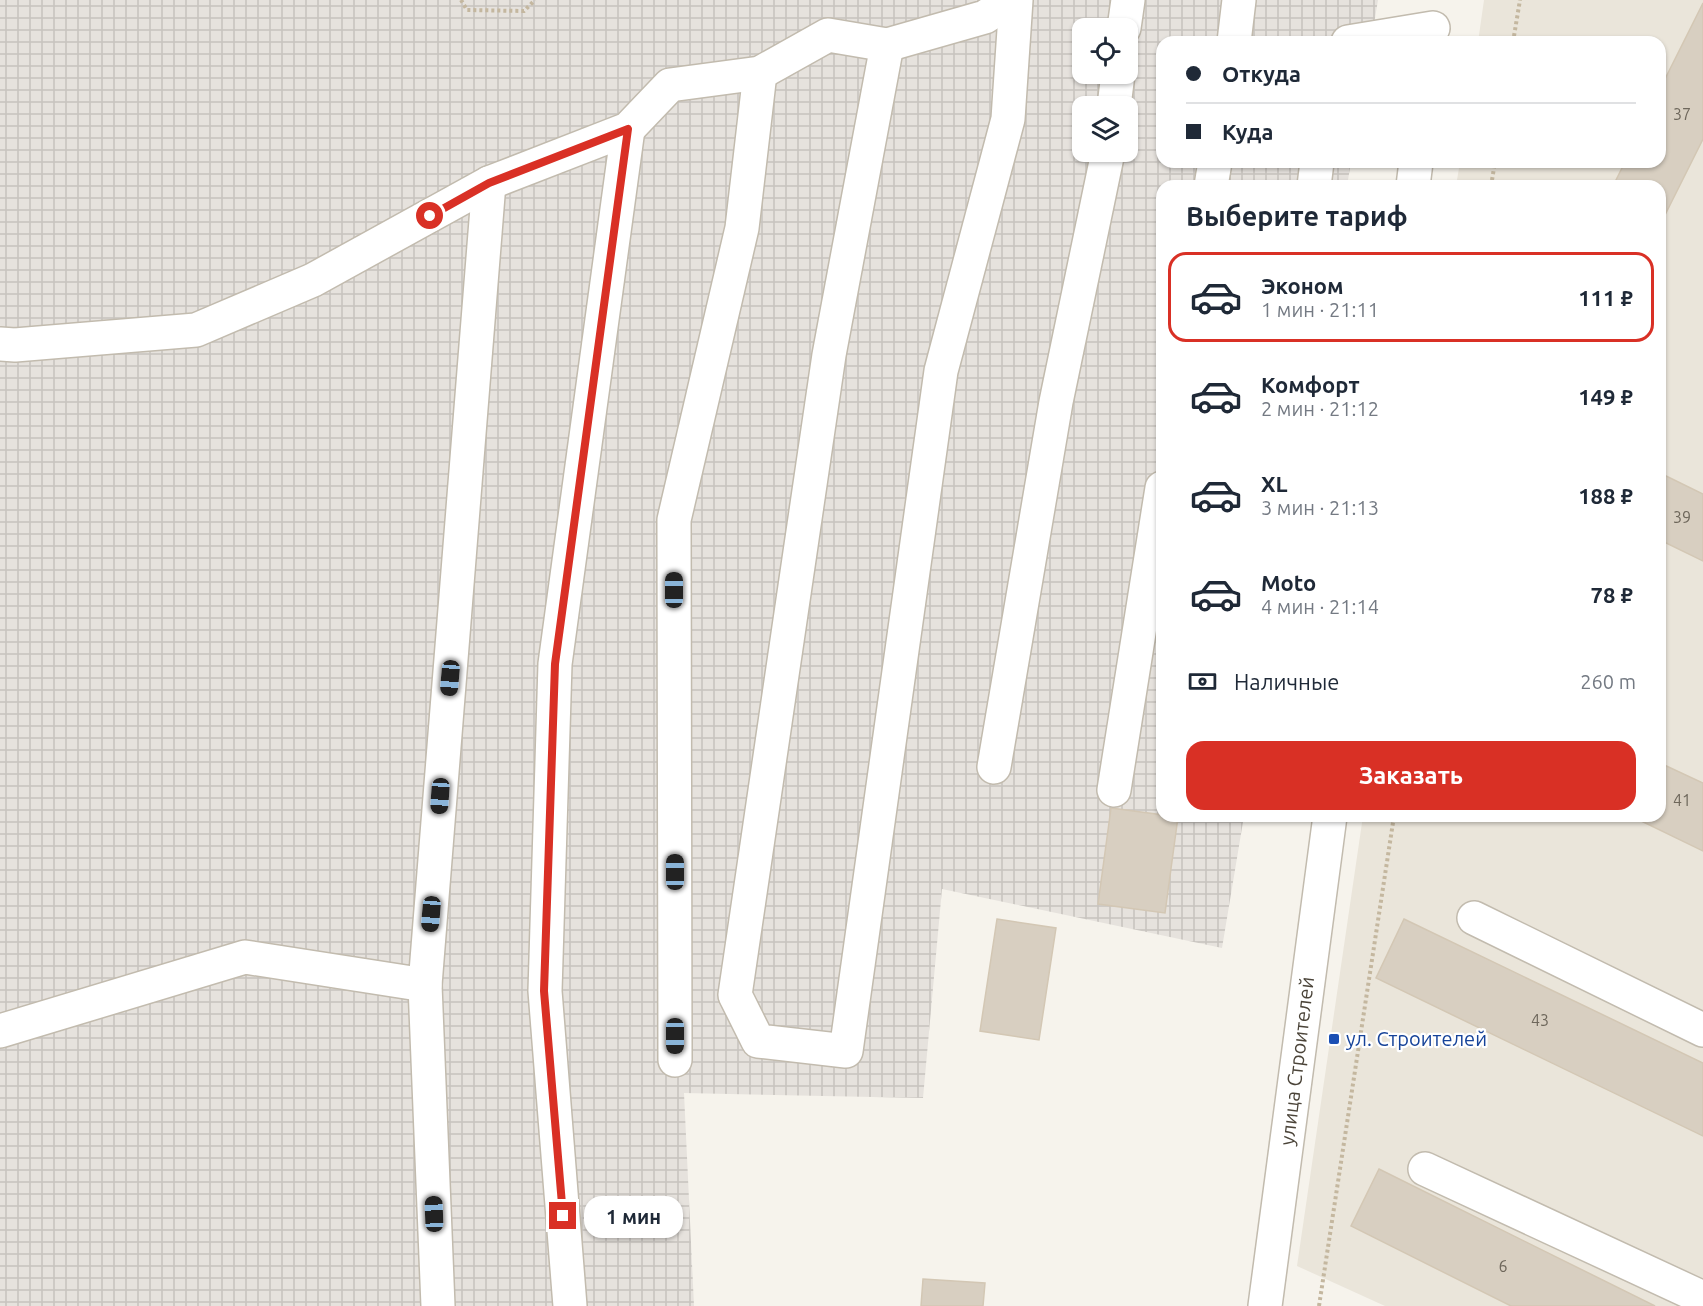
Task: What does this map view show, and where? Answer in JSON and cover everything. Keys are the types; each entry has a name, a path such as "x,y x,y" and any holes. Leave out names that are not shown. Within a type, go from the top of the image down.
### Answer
{"street":[{"path":"0,344 15,345 196,330 313,280 489,183 628,129 670,85 760,73 828,35 887,45 985,18 1011,0"},
{"path":"887,45 829,355 735,995 758,1041 846,1051 941,371 1008,119 1016,0"},
{"path":"1125,18 1128,0"},
{"path":"1235,36 1239,0"},
{"path":"1375,36 1434,23"},
{"path":"675,1060 674,520 742,228 760,73"},
{"path":"570,1306 544,991 555,664 628,129"},
{"path":"994,767 1056,402 1106,162"},
{"path":"438,1306 425,985 489,183"},
{"path":"1114,790 1156,526"},
{"name":"улица Строителей","path":"1265,1306 1329,822"},
{"path":"1474,918 1703,1030"},
{"path":"0,1031 245,957 425,985"},
{"path":"1425,1169 1703,1298"}],"path":[{"path":"461,0 467,10 524,11 535,0"},
{"path":"1514,36 1520,0"},
{"path":"1319,1306 1393,822"}],"shaded area":[{"path":"0,0 1378,0 1372,36 1156,36 1156,168 1350,168 1348,180 1156,180 1156,822 1243,822 1222,948 942,889 923,1098 684,1093 694,1306 0,1306"},
{"path":"1484,0 1703,0 1703,1306 1385,1306 1297,1266 1362,822 1666,822 1666,180 1457,180 1459,168 1666,168 1666,36 1479,36"}],"building":[{"path":"1703,3 1703,139 1666,213 1666,180 1616,180 1622,168 1666,168 1666,77"},
{"path":"1666,476 1703,494 1703,561 1666,543"},
{"path":"1666,766 1703,783 1703,851 1643,822 1666,822"},
{"path":"1111,808 1156,814 1156,822 1177,822 1165,913 1098,904"},
{"path":"997,919 1056,928 1039,1040 980,1031"},
{"path":"1404,919 1703,1063 1703,1136 1376,978"},
{"path":"1379,1169 1655,1306 1511,1306 1351,1226"},
{"path":"923,1279 985,1283 983,1306 921,1306"}],"place":[{"name":"ул. Строителей","path":"1334,1039"}],"route":[{"path":"430,216 489,183 628,129 555,664 544,991 563,1216"}]}
